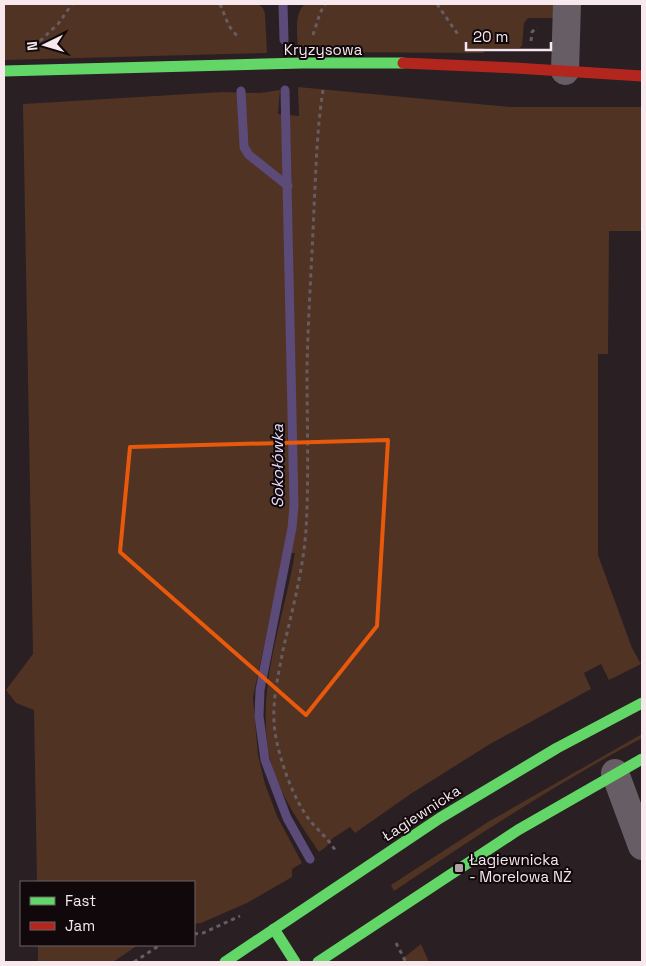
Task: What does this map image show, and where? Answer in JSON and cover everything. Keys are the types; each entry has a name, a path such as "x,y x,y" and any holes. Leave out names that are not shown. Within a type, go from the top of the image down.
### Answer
{"main road":[{"name":"Kryzysowa","path":"4,71 303,63 408,64 642,76"},
{"name":"Łagiewnicka","path":"225,962 387,852 496,783 556,748 642,703"},
{"path":"318,962 518,830 642,759"},
{"path":"274,929 295,962"}],"street":[{"path":"565,71 567,4"},
{"path":"615,773 642,846"}],"path":[{"path":"37,42 44,38 58,24 72,4"},
{"path":"324,87 320,110 315,181 308,359 306,532 298,582 277,680 275,732 282,761 301,807 338,855"},
{"path":"195,934 203,933"},
{"path":"397,945 406,962"},
{"path":"134,962 158,946"}],"highlighted area":[{"path":"388,440 377,626 306,715 120,552 130,447"}],"shaded area":[{"path":"4,4 258,4 263,8 265,14 267,53 4,60"},
{"path":"305,4 555,4 554,18 528,18 524,23 522,46 519,48 484,48 484,53 298,52 298,20 301,8"},
{"path":"298,87 510,107 642,107 642,231 609,231 608,354 598,354 598,555 632,648 641,664 609,680 601,664 584,673 591,689 490,744 412,793 355,833 350,827 333,838 319,852 289,805 277,780 269,754 266,729 266,703 273,653 295,553 284,553 253,697 258,755 265,784 277,816 302,863 292,869 292,877 247,903 195,924 195,881 37,881 34,710 16,703 6,690 33,654 23,104 222,92 260,93 280,90 278,114 299,116"},
{"path":"642,734 642,738 547,792 394,891 391,885 488,822"},
{"path":"421,944 429,962 403,962 402,959"},
{"path":"38,946 137,946 113,962 38,962"}],"waterway":[{"name":"Sokołówka","path":"283,4 284,40"},
{"name":"Sokołówka","path":"285,90 294,506 292,528 260,690 259,716 265,760 287,818 310,859"},
{"path":"241,91 244,147 249,155 288,186"}],"traffic: fast":[{"path":"4,71 302,63 403,63"},
{"path":"225,962 440,818 557,748 642,703"},
{"path":"318,962 518,830 642,759"},
{"path":"274,929 295,962"}],"traffic: jam":[{"path":"403,63 642,76"}],"place":[{"name":"Łagiewnicka - Morelowa NŻ","path":"459,868"}]}
